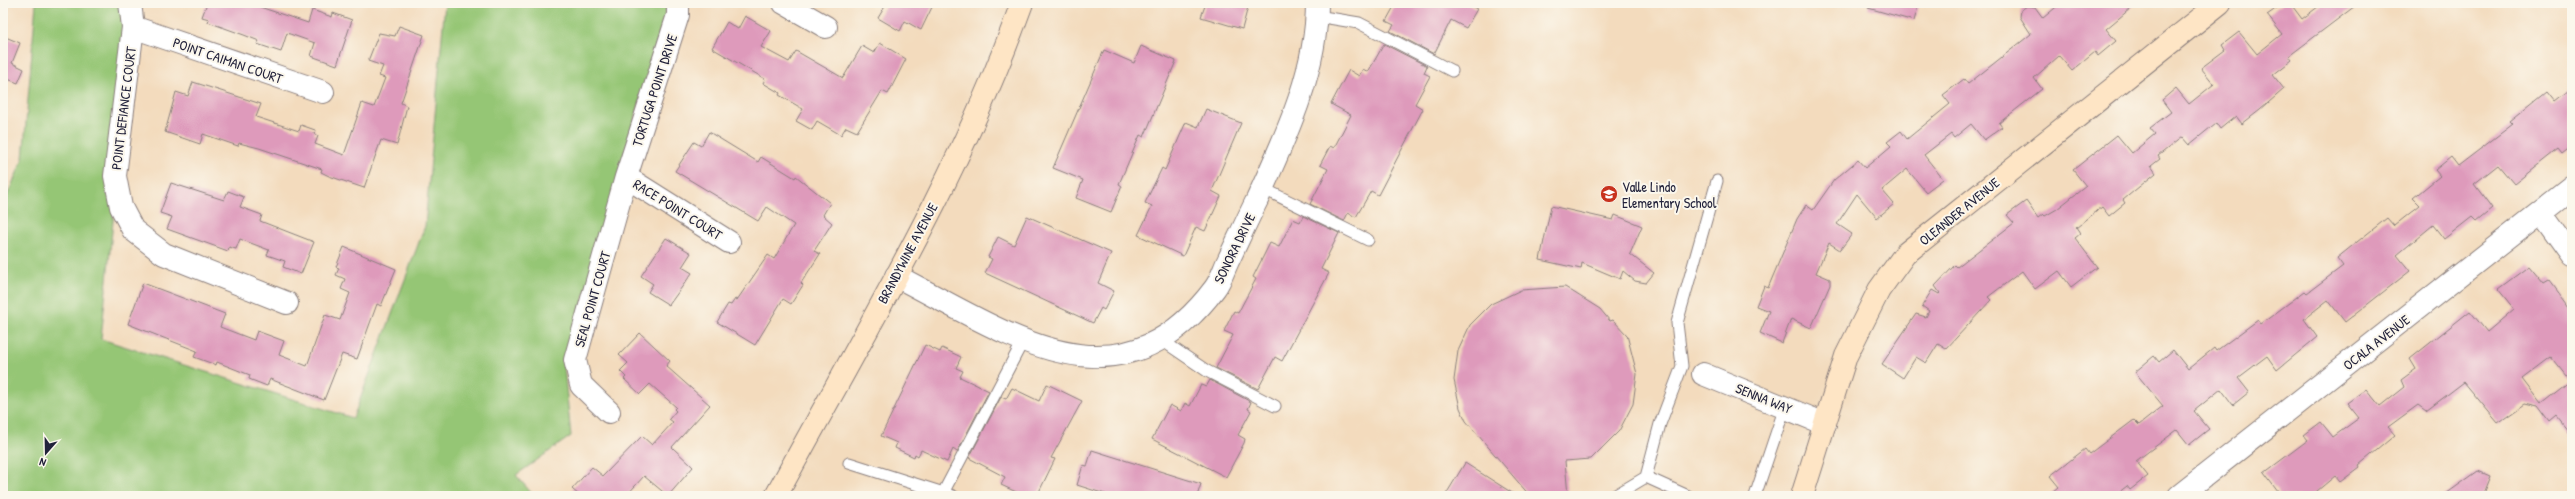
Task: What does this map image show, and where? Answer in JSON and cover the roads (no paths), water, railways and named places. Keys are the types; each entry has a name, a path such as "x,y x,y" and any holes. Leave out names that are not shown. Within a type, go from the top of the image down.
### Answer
{"street":[{"name":"POINT DEFIANCE COURT","path":"130,3 133,27 115,176 121,207 133,230 164,254 287,303"},
{"name":"TORTUGA POINT DRIVE","path":"626,176 678,15 678,3"},
{"path":"784,3 826,27"},
{"name":"BRANDYWINE AVENUE","path":"776,496 896,276 954,165 992,83 1022,3"},
{"name":"OLEANDER AVENUE","path":"1802,496 1846,356 1879,290 1905,254 2220,3"},
{"name":"SONORA DRIVE","path":"896,276 1023,341 1066,354 1116,356 1146,347 1173,332 1216,286 1277,159 1310,66 1317,10"},
{"name":"POINT CAIMAN COURT","path":"133,27 323,92"},
{"name":"RACE POINT COURT","path":"626,176 729,242"},
{"name":"SEAL POINT COURT","path":"609,412 581,385 575,360 626,176"},
{"name":"OCALA AVENUE","path":"2179,496 2572,187"},
{"path":"2541,212 2572,255"},
{"name":"SENNA WAY","path":"1703,374 1825,424"}],"lane":[{"path":"1317,10 1359,23 1452,70"},
{"path":"1614,496 1646,477 1660,424 1682,366 1677,323 1717,181"},
{"path":"1262,188 1368,240"},
{"path":"1160,339 1207,371 1275,406"},
{"path":"849,463 948,494 1023,341"},
{"path":"1682,366 1703,374"},
{"path":"1755,496 1785,407"},
{"path":"1646,477 1688,496"}],"place":[{"name":"Valle Lindo Elementary School","path":"1609,194"}]}
